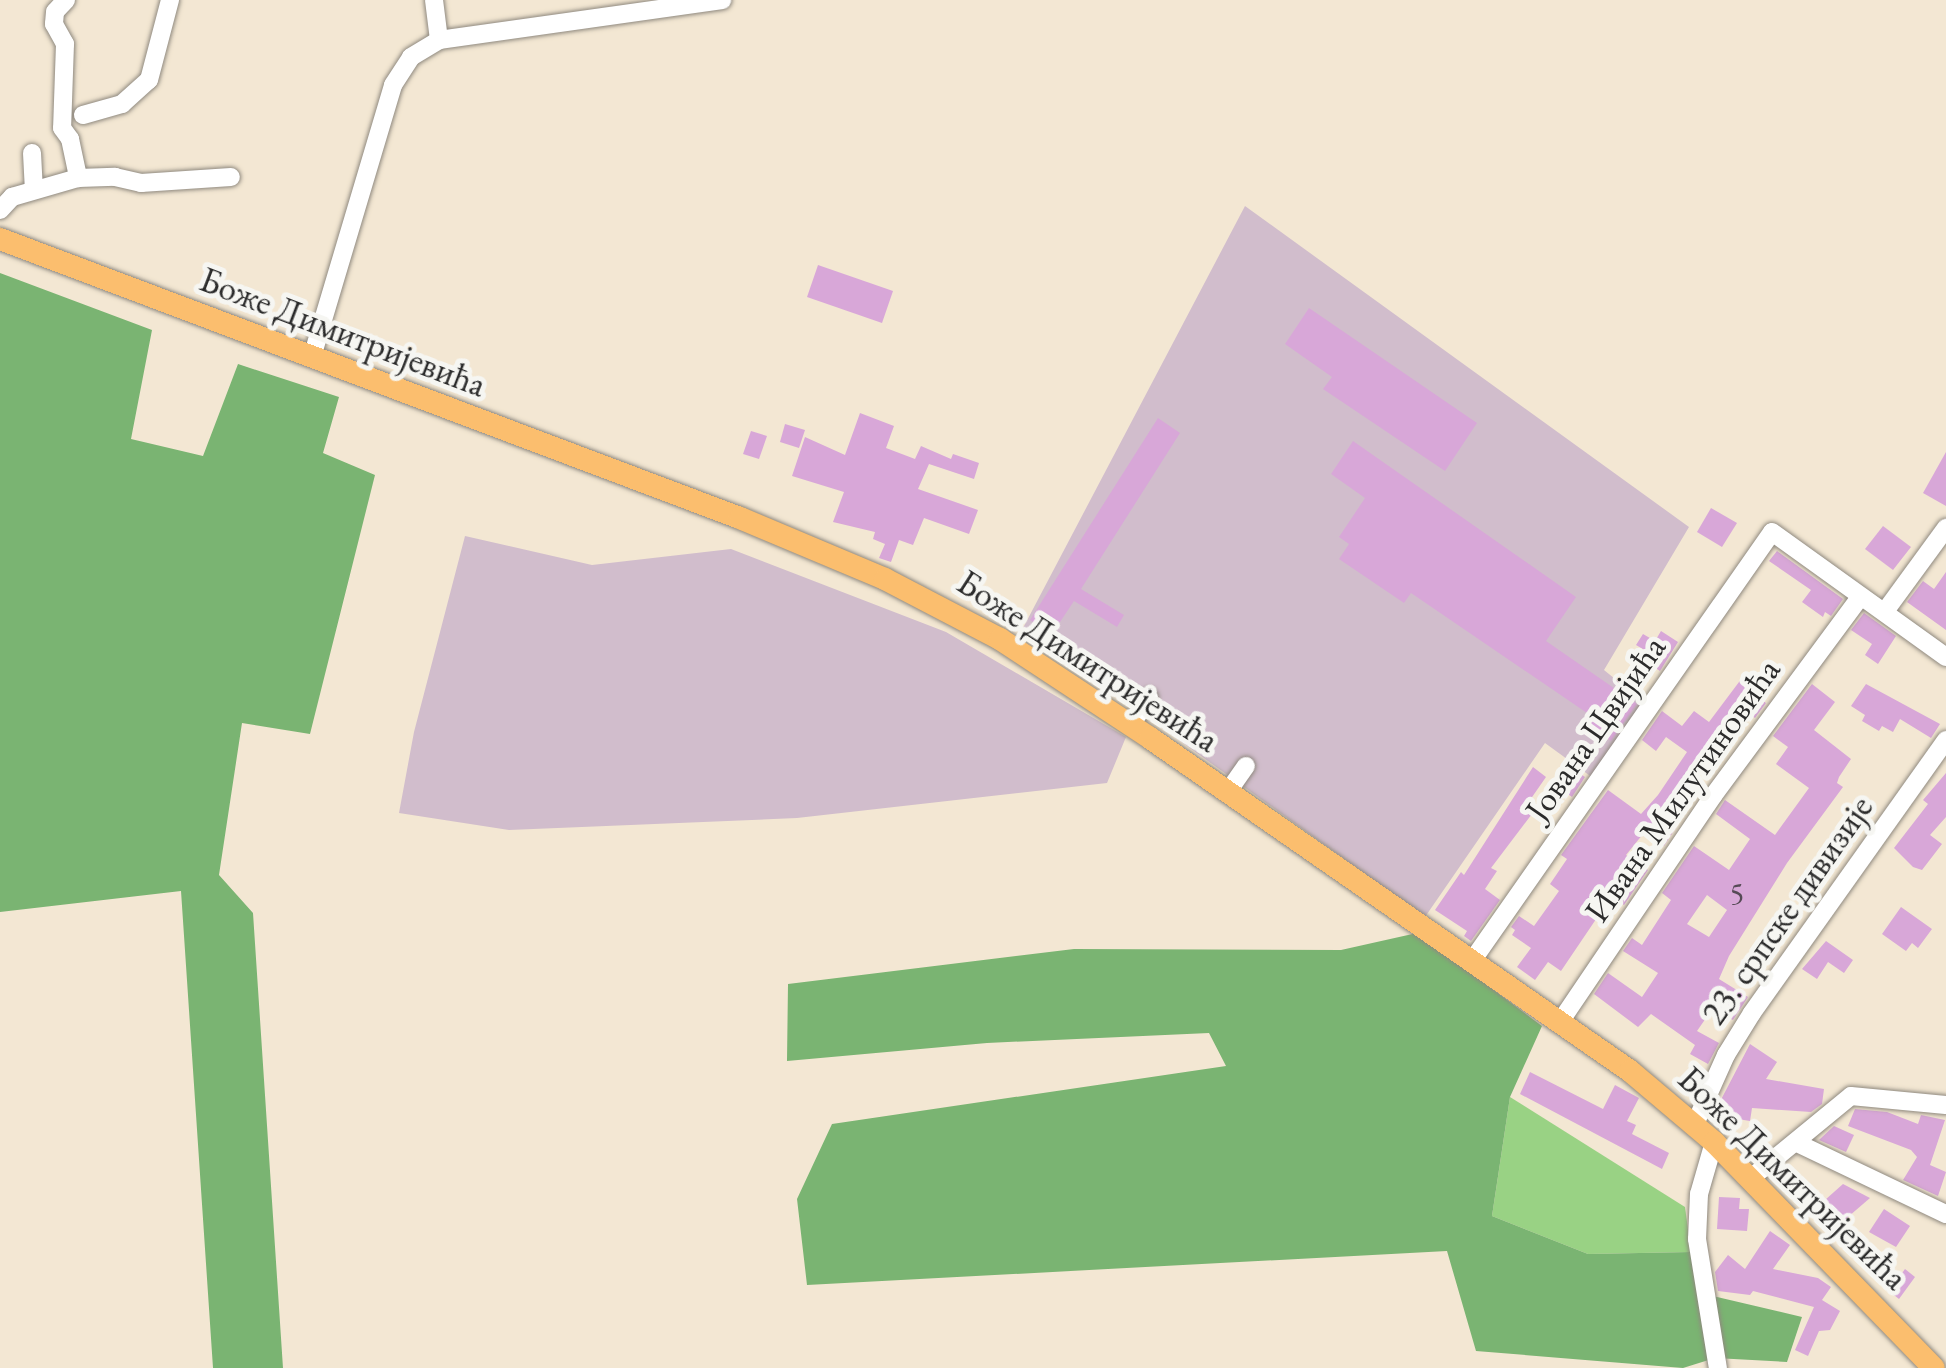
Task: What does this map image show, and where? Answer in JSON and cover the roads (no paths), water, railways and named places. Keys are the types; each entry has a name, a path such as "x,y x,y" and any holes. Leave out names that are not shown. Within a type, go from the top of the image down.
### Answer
{"main road":[{"name":"Боже Димитријевића","path":"0,239 740,518 870,572 1000,639 1131,724 1560,1022 1695,1124 1934,1368"}],"street":[{"path":"66,0 56,12 54,24 65,44 62,72 66,104 62,128 70,139 78,178"},
{"path":"70,139 84,115 122,104 149,80 170,0"},
{"path":"434,0 439,40"},
{"path":"312,357 393,85 411,57 439,40 722,0"},
{"path":"66,104 84,115"},
{"path":"32,152 34,189"},
{"path":"0,210 12,197 78,178 115,177 141,183 230,177"},
{"path":"1886,610 1946,528"},
{"name":"Јована Цвијића","path":"1472,961 1772,532 1860,597"},
{"path":"1860,597 1886,610 1946,657"},
{"name":"Ивана Милутиновића","path":"1560,1022 1713,796 1860,597"},
{"path":"1131,724 1148,697"},
{"name":"23. српске дивизије","path":"1695,1124 1726,1055 1752,1013 1946,740"},
{"path":"1227,793 1246,766"},
{"path":"1751,1178 1851,1096 1946,1106"},
{"path":"1714,1142 1699,1194 1698,1239 1718,1368"},
{"path":"1797,1143 1946,1214"}]}
